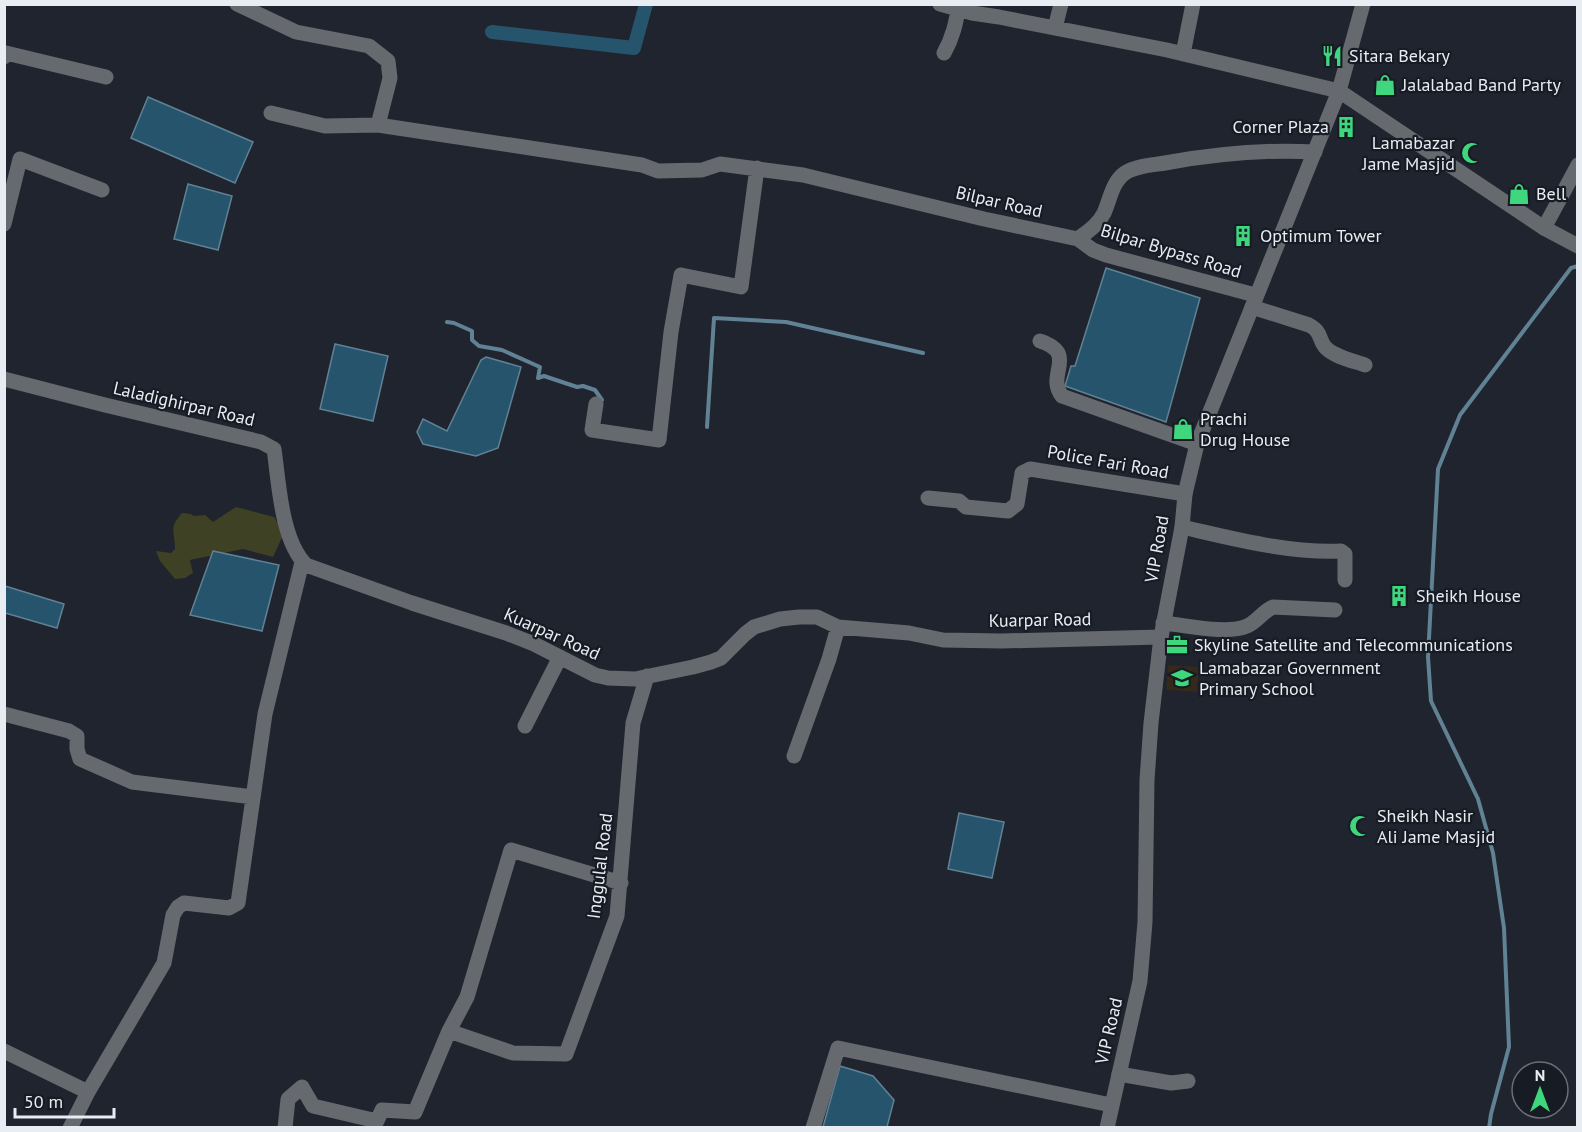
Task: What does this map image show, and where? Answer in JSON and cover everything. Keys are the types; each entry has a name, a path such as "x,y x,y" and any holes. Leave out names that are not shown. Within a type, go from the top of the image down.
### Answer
{"street":[{"path":"237,4 296,32 369,46 388,61 390,78 378,126"},
{"path":"940,4 1182,54 1339,91 1544,228 1575,241"},
{"path":"1055,28 1061,4"},
{"path":"1182,54 1193,4"},
{"name":"VIP Road","path":"1107,1128 1140,981 1144,951 1147,780 1151,723 1162,630 1182,527 1185,495 1197,444 1339,91 1363,4"},
{"path":"944,53 952,39 958,7"},
{"path":"4,57 6,53 106,77"},
{"name":"Bilpar Road","path":"271,113 325,126 378,126 642,165 658,171 702,170 720,164 803,175 984,219 1078,239"},
{"path":"1078,239 1095,226 1118,180 1132,170 1242,152 1281,150 1315,152"},
{"path":"4,224 20,159 102,190"},
{"path":"1544,228 1578,165"},
{"path":"596,405 592,430 658,440 671,332 681,275 741,287 757,168"},
{"name":"Bilpar Bypass Road","path":"1078,239 1093,250 1106,255 1253,301 1309,325 1316,329 1324,346 1330,351 1365,365"},
{"path":"1040,341 1057,350 1060,357 1056,385 1062,396 1197,444"},
{"name":"Laladighirpar Road","path":"4,379 261,442 274,449 283,510 293,546 303,562"},
{"name":"Police Fari Road","path":"928,498 959,501 966,507 1008,511 1017,504 1022,473 1030,468 1185,495"},
{"path":"1182,527 1274,547 1344,551 1346,554 1345,580"},
{"path":"70,1128 88,1092 164,963 173,915 178,907 184,903 229,908 238,903 265,714 303,562"},
{"name":"Kuarpar Road","path":"303,562 310,568 506,633 601,677 635,679 693,668 721,658 745,634 768,622 780,619 818,617 838,627 909,633 943,640 1002,641 1162,630 1237,630 1253,623 1273,607 1335,610"},
{"path":"794,756 829,659 838,627"},
{"path":"525,726 560,657"},
{"name":"Inggulal Road","path":"449,1031 513,1053 566,1054 617,916 633,723 647,676"},
{"path":"4,714 69,731 77,736 80,759 132,782 253,797"},
{"path":"285,1128 288,1099 302,1088 313,1106 377,1121 382,1110 415,1112 449,1031 467,997 511,850 621,883"},
{"path":"813,1128 838,1048 1111,1105"},
{"path":"4,1052 88,1092"},
{"path":"1119,1074 1171,1083 1188,1081"}],"shaded area":[{"name":"Lamabazar Government Primary School","path":"1168,665 1199,667 1197,692 1166,690"}],"green space":[{"path":"236,507 274,517 284,533 273,557 243,549 190,560 193,573 185,578 175,579 160,561 156,551 171,553 175,549 173,530 182,513 194,516 205,515 213,522"}],"water":[{"path":"148,97 253,142 235,183 131,138"},
{"path":"188,184 232,196 218,250 174,239"},
{"path":"1106,268 1200,298 1166,422 1065,386 1071,366 1075,366"},
{"path":"335,344 388,356 373,421 320,409"},
{"path":"486,357 521,367 498,448 476,456 423,444 417,432 423,419 447,431 481,360"},
{"path":"213,551 279,565 262,631 190,615"},
{"path":"5,586 64,604 57,628 5,613"},
{"path":"959,813 1004,822 992,878 948,869"},
{"path":"840,1066 873,1076 894,1100 887,1127 823,1127"}],"waterway":[{"path":"492,32 634,48 646,4"},
{"path":"1489,1128 1509,1047 1504,928 1493,853 1478,799 1431,701 1428,657 1438,469 1460,415 1571,268 1578,266"},
{"path":"707,427 714,318 786,322 923,353"},
{"path":"447,322 472,331 472,340 479,346 502,350 540,367 538,378 544,376 577,387 583,386 595,390 602,400"}],"place":[{"name":"Sitara Bekary","path":"1332,56"},
{"name":"Jalalabad Band Party","path":"1385,85"},
{"name":"Corner Plaza","path":"1346,127"},
{"name":"Lamabazar Jame Masjid","path":"1472,153"},
{"name":"Bell","path":"1519,194"},
{"name":"Optimum Tower","path":"1243,236"},
{"name":"Prachi Drug House","path":"1183,429"},
{"name":"Sheikh House","path":"1399,596"},
{"name":"Skyline Satellite and Telecommunications","path":"1177,645"},
{"name":"Lamabazar Government Primary School","path":"1182,678"},
{"name":"Sheikh Nasir Ali Jame Masjid","path":"1360,826"}]}
